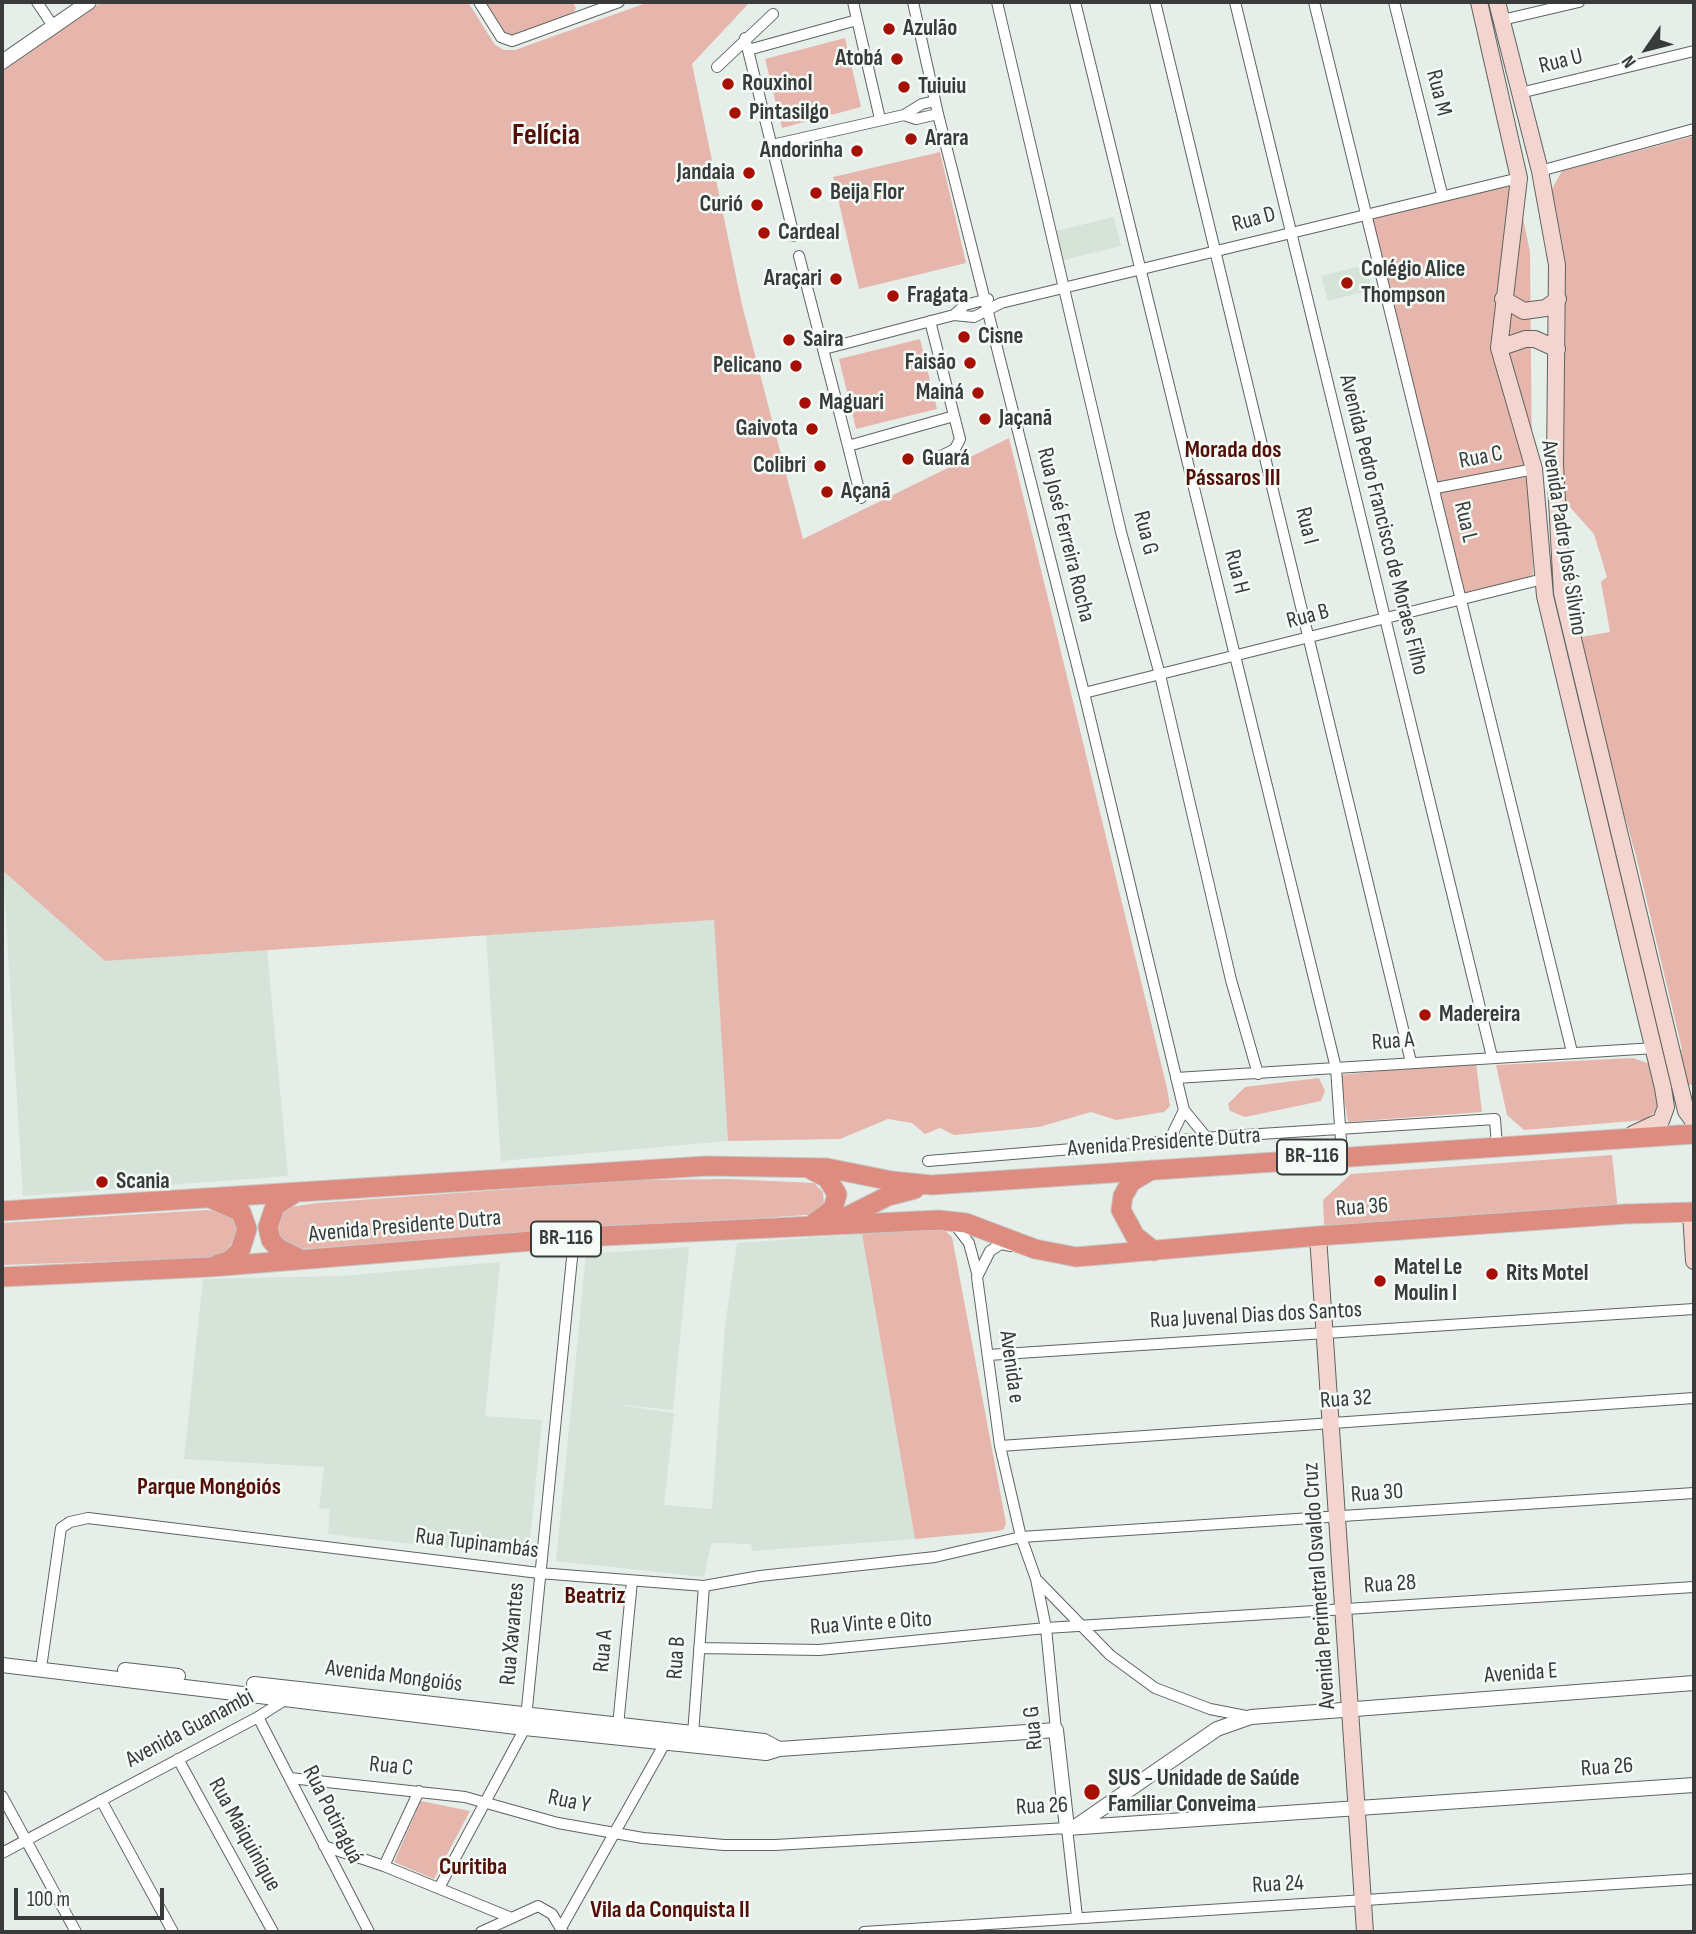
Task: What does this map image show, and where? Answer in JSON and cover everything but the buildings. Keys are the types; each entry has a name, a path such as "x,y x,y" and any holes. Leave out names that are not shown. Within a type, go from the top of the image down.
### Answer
{"highway":[{"name":"Avenida Presidente Dutra","path":"2,1277 210,1267 574,1238 829,1225 888,1195 931,1185 1342,1155 1694,1134"},
{"name":"Avenida Presidente Dutra","path":"2,1211 706,1166 805,1167 931,1185"},
{"path":"805,1167 827,1178 834,1186 837,1199 833,1209 807,1226"},
{"path":"1154,1251 1135,1236 1121,1210 1123,1196 1131,1182 1155,1168"},
{"path":"296,1192 275,1206 268,1227 271,1240 278,1248 303,1260"},
{"path":"202,1198 227,1204 241,1212 247,1229 240,1251 229,1261 210,1267"},
{"name":"Rua 36","path":"829,1225 951,1220 1035,1249 1076,1257 1318,1236 1625,1214 1693,1212"}],"main road":[{"name":"Avenida Padre José Silvino","path":"1479,2 1519,178 1499,348 1534,469 1543,579 1655,1048 1666,1107 1661,1121 1626,1138"},
{"name":"Avenida Padre José Silvino","path":"1497,2 1540,172 1554,241 1558,299 1555,464 1562,593 1686,1111 1694,1122"},
{"path":"1503,299 1524,311 1546,308 1558,299"},
{"path":"1499,348 1525,339 1535,339 1557,349"},
{"path":"1693,1212 1694,1261"},
{"name":"Avenida Perimetral Osvaldo Cruz","path":"1318,1236 1365,1932"}],"street":[{"path":"37,2 53,26"},
{"path":"2,62 89,2"},
{"path":"480,2 501,37 512,41 589,6 619,2"},
{"path":"853,2 880,119"},
{"name":"Rua José Ferreira Rocha","path":"913,2 938,114 1084,693 1184,1110"},
{"name":"Rua G","path":"997,2 1121,533 1160,675 1231,980 1258,1074"},
{"name":"Rua H","path":"1075,2 1336,1068 1342,1155"},
{"name":"Rua I","path":"1155,2 1311,638 1411,1062"},
{"name":"Avenida Pedro Francisco de Moraes Filho","path":"1235,2 1492,1058"},
{"name":"Rua L","path":"1314,2 1436,488 1572,1052"},
{"name":"Rua M","path":"1394,2 1441,194"},
{"path":"1502,20 1548,5 1579,2"},
{"path":"717,67 747,44 773,15"},
{"path":"747,44 857,20"},
{"path":"747,44 794,236"},
{"name":"Rua U","path":"1520,93 1694,51"},
{"path":"772,145 904,115 922,104 935,101"},
{"path":"904,115 916,119 938,114"},
{"path":"1540,172 1694,129"},
{"name":"Rua D","path":"987,312 1000,303 1217,252 1441,194 1519,178"},
{"path":"799,256 860,498"},
{"path":"954,315 965,305 984,298 1000,303"},
{"path":"824,349 954,315 968,317 987,312"},
{"path":"930,321 960,439 958,445 936,458"},
{"path":"848,446 954,416"},
{"name":"Rua C","path":"1436,488 1534,469"},
{"name":"Rua B","path":"1084,693 1543,579"},
{"name":"Rua A","path":"1176,1078 1655,1048"},
{"path":"1169,1141 1184,1110 1207,1138"},
{"path":"928,1161 1207,1138 1494,1119 1497,1147"},
{"name":"Avenida e","path":"951,1220 969,1243 977,1277 1000,1446 1021,1537"},
{"name":"Rua Xavantes","path":"439,1888 487,1802 526,1722 574,1238"},
{"path":"977,1277 984,1259 1001,1244 1035,1249"},
{"name":"Rua Juvenal Dias dos Santos","path":"988,1355 1694,1309"},
{"name":"Rua 32","path":"1000,1446 1694,1398"},
{"name":"Rua 30","path":"1021,1537 1694,1493"},
{"name":"Rua Tupinambás","path":"42,1661 61,1528 70,1522 88,1518 539,1573 704,1586 760,1576 935,1557 1021,1537"},
{"name":"Rua G","path":"1021,1537 1037,1579 1046,1628 1056,1730 1070,1828 1077,1917"},
{"path":"1037,1579 1051,1597 1110,1655 1155,1688 1210,1709 1251,1717"},
{"name":"Rua A","path":"618,1726 632,1581"},
{"name":"Rua B","path":"694,1734 704,1586"},
{"name":"Rua 28","path":"1046,1628 1694,1587"},
{"name":"Rua Vinte e Oito","path":"699,1648 819,1650 1046,1628"},
{"name":"Avenida Mongoiós","path":"2,1656 526,1722 665,1743 766,1753 779,1749 1056,1730"},
{"name":"Avenida Mongoiós","path":"2,1665 288,1693"},
{"name":"Avenida E","path":"1070,1828 1217,1729 1251,1717 1694,1683"},
{"name":"Avenida Guanambi","path":"2,1853 258,1717 288,1693"},
{"name":"Rua Potiraguá","path":"258,1717 369,1932"},
{"name":"Avenida Mongoiós","path":"526,1722 618,1726 764,1741 779,1749"},
{"path":"562,1930 612,1833 665,1743"},
{"name":"Rua Maiquinique","path":"178,1759 273,1932"},
{"name":"Rua C","path":"290,1778 419,1791 487,1802"},
{"name":"Rua 26","path":"643,1838 724,1845 775,1845 1070,1828 1358,1806 1694,1785"},
{"path":"384,1866 419,1791"},
{"path":"2,1796 76,1932"},
{"path":"102,1800 173,1932"},
{"name":"Rua Y","path":"487,1802 558,1823 643,1838"},
{"path":"324,1846 384,1866 509,1917"},
{"name":"Rua 24","path":"864,1932 1028,1928 1077,1917 1694,1879"},
{"path":"481,1932 538,1906 552,1914 562,1930"}],"shaded area":[{"path":"102,2 468,2 495,45 504,50 515,50 649,2 750,2 692,64 742,305 803,539 1009,438 1167,1088 1170,1106 1164,1112 1116,1120 1091,1112 1039,1127 954,1135 940,1128 925,1134 912,1123 888,1119 840,1139 728,1141 714,920 105,961 2,870 2,71"},
{"path":"484,2 573,2 576,8 574,12 516,40 506,35"},
{"path":"845,38 861,107 782,128 765,59"},
{"path":"1694,136 1694,1085 1689,1085 1682,1080 1675,1056 1682,1049 1636,856 1575,638 1610,632 1601,582 1607,577 1594,534 1559,495 1549,194 1562,171"},
{"path":"940,152 966,263 859,289 833,177"},
{"path":"1516,184 1530,252 1533,576 1463,593 1372,219"},
{"path":"1114,217 1121,246 1063,260 1056,231"},
{"name":"Colégio Alice Thompson","path":"1366,265 1372,290 1328,301 1321,276"},
{"path":"920,339 937,409 856,429 839,359"},
{"path":"3,871 105,961 267,950 288,1176 23,1196"},
{"path":"714,920 728,1141 501,1161 486,935"},
{"path":"1633,1058 1650,1064 1663,1105 1645,1120 1524,1130 1507,1115 1496,1065"},
{"path":"1476,1062 1482,1112 1348,1122 1340,1075"},
{"path":"1319,1078 1325,1091 1321,1101 1245,1117 1230,1111 1228,1104 1245,1087"},
{"path":"1612,1155 1618,1210 1343,1230 1324,1225 1323,1200 1351,1174"},
{"path":"729,1179 814,1183 823,1192 824,1204 815,1213 806,1215 301,1249 284,1241 278,1232 282,1214 290,1207 317,1203 639,1180"},
{"path":"221,1211 232,1218 236,1226 236,1238 223,1254 210,1258 2,1265 2,1223"},
{"path":"942,1228 952,1237 1006,1523 1004,1529 998,1531 915,1539 862,1234"},
{"path":"862,1234 915,1539 752,1551 751,1544 711,1543 704,1577 556,1561 586,1254 689,1247 673,1410 612,1404 674,1413 664,1505 712,1509 725,1326 737,1243"},
{"path":"500,1262 485,1416 542,1420 528,1558 328,1534 330,1509 319,1508 324,1467 184,1459 203,1279 342,1276"},
{"path":"421,1801 470,1811 434,1879 394,1862"}],"place":[{"name":"Azulão","path":"889,29"},
{"name":"Atobá","path":"897,59"},
{"name":"Rouxinol","path":"728,84"},
{"name":"Tuiuiu","path":"904,87"},
{"name":"Pintasilgo","path":"735,113"},
{"name":"Arara","path":"911,139"},
{"name":"Andorinha","path":"857,151"},
{"name":"Jandaia","path":"749,173"},
{"name":"Beija Flor","path":"816,193"},
{"name":"Curió","path":"757,205"},
{"name":"Cardeal","path":"764,233"},
{"name":"Araçari","path":"836,279"},
{"name":"Colégio Alice Thompson","path":"1347,283"},
{"name":"Fragata","path":"893,296"},
{"name":"Cisne","path":"964,337"},
{"name":"Saira","path":"789,340"},
{"name":"Faisão","path":"970,363"},
{"name":"Pelicano","path":"796,366"},
{"name":"Mainá","path":"978,393"},
{"name":"Maguari","path":"805,403"},
{"name":"Jaçanã","path":"985,419"},
{"name":"Gaivota","path":"812,429"},
{"name":"Guará","path":"908,459"},
{"name":"Colibri","path":"820,466"},
{"name":"Açanã","path":"827,492"},
{"name":"Madereira","path":"1425,1015"},
{"name":"Scania","path":"102,1182"},
{"name":"Rits Motel","path":"1492,1274"},
{"name":"Matel Le Moulin I","path":"1380,1281"},
{"name":"SUS - Unidade de Saúde Familiar Conveima","path":"1092,1792"}],"district":[{"name":"Felícia","path":"546,136"},
{"name":"Morada dos Pássaros III","path":"1233,465"},
{"name":"Parque Mongoiós","path":"209,1488"},
{"name":"Beatriz","path":"595,1597"},
{"name":"Curitiba","path":"473,1868"},
{"name":"Vila da Conquista II","path":"670,1911"}]}
